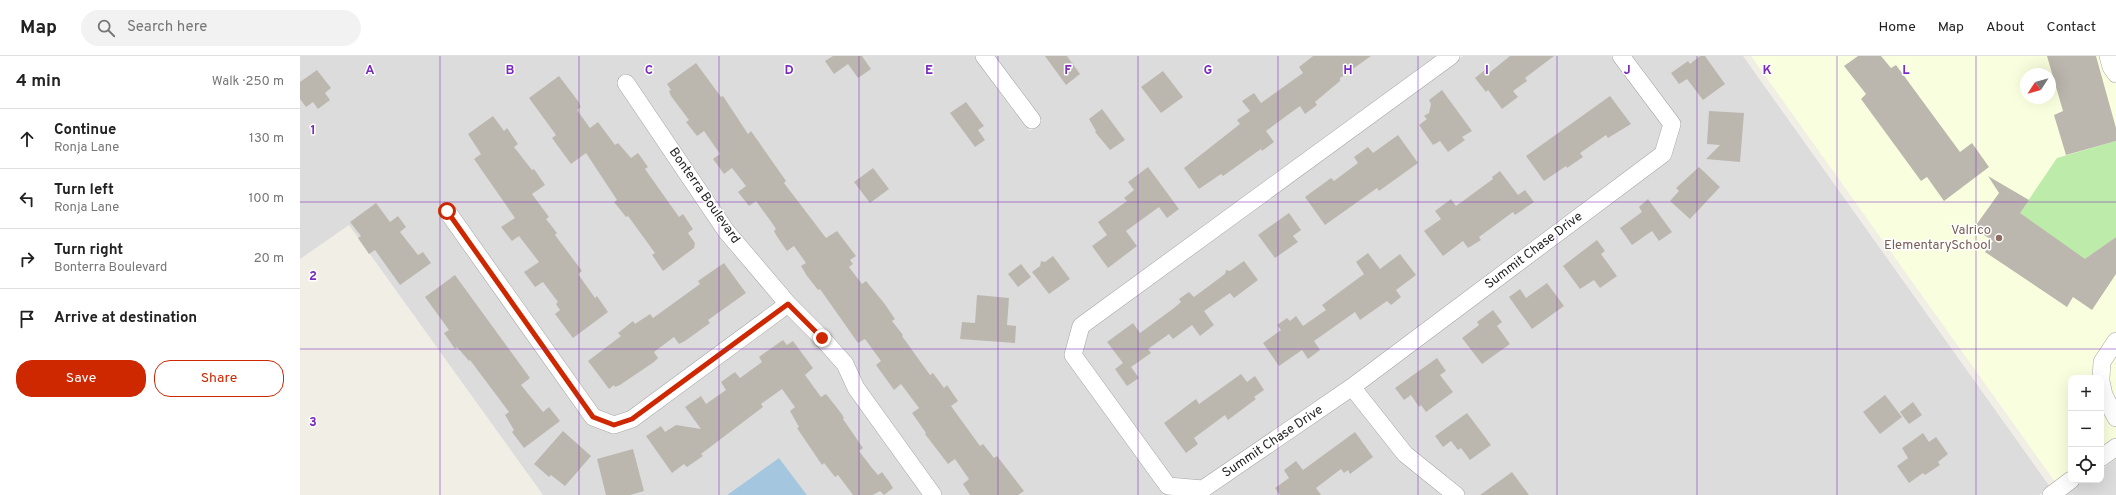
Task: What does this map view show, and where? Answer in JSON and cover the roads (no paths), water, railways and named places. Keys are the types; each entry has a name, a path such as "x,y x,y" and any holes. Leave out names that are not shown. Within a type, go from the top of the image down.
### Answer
{"street":[{"path":"984,56 1032,120"},
{"name":"Summit Chase Drive","path":"1451,56 1081,326 1073,355 1168,486 1203,489 1352,387 1663,154 1672,124 1621,56"},
{"path":"2108,56 2111,67 2116,74"},
{"name":"Bonterra Boulevard","path":"626,83 726,231 788,304 822,338 845,364 856,388 933,495"},
{"path":"447,211 593,417 614,425 632,419 788,304"},
{"path":"2101,375 2102,362 2116,341"},
{"path":"1352,387 1405,454 1456,495"},
{"path":"2104,395 2116,418"},
{"path":"2104,456 2116,447"},
{"path":"2051,495 2068,482"}],"water":[{"path":"779,458 807,495 727,495"}],"place":[{"name":"Valrico ElementarySchool","path":"1999,238"}]}
